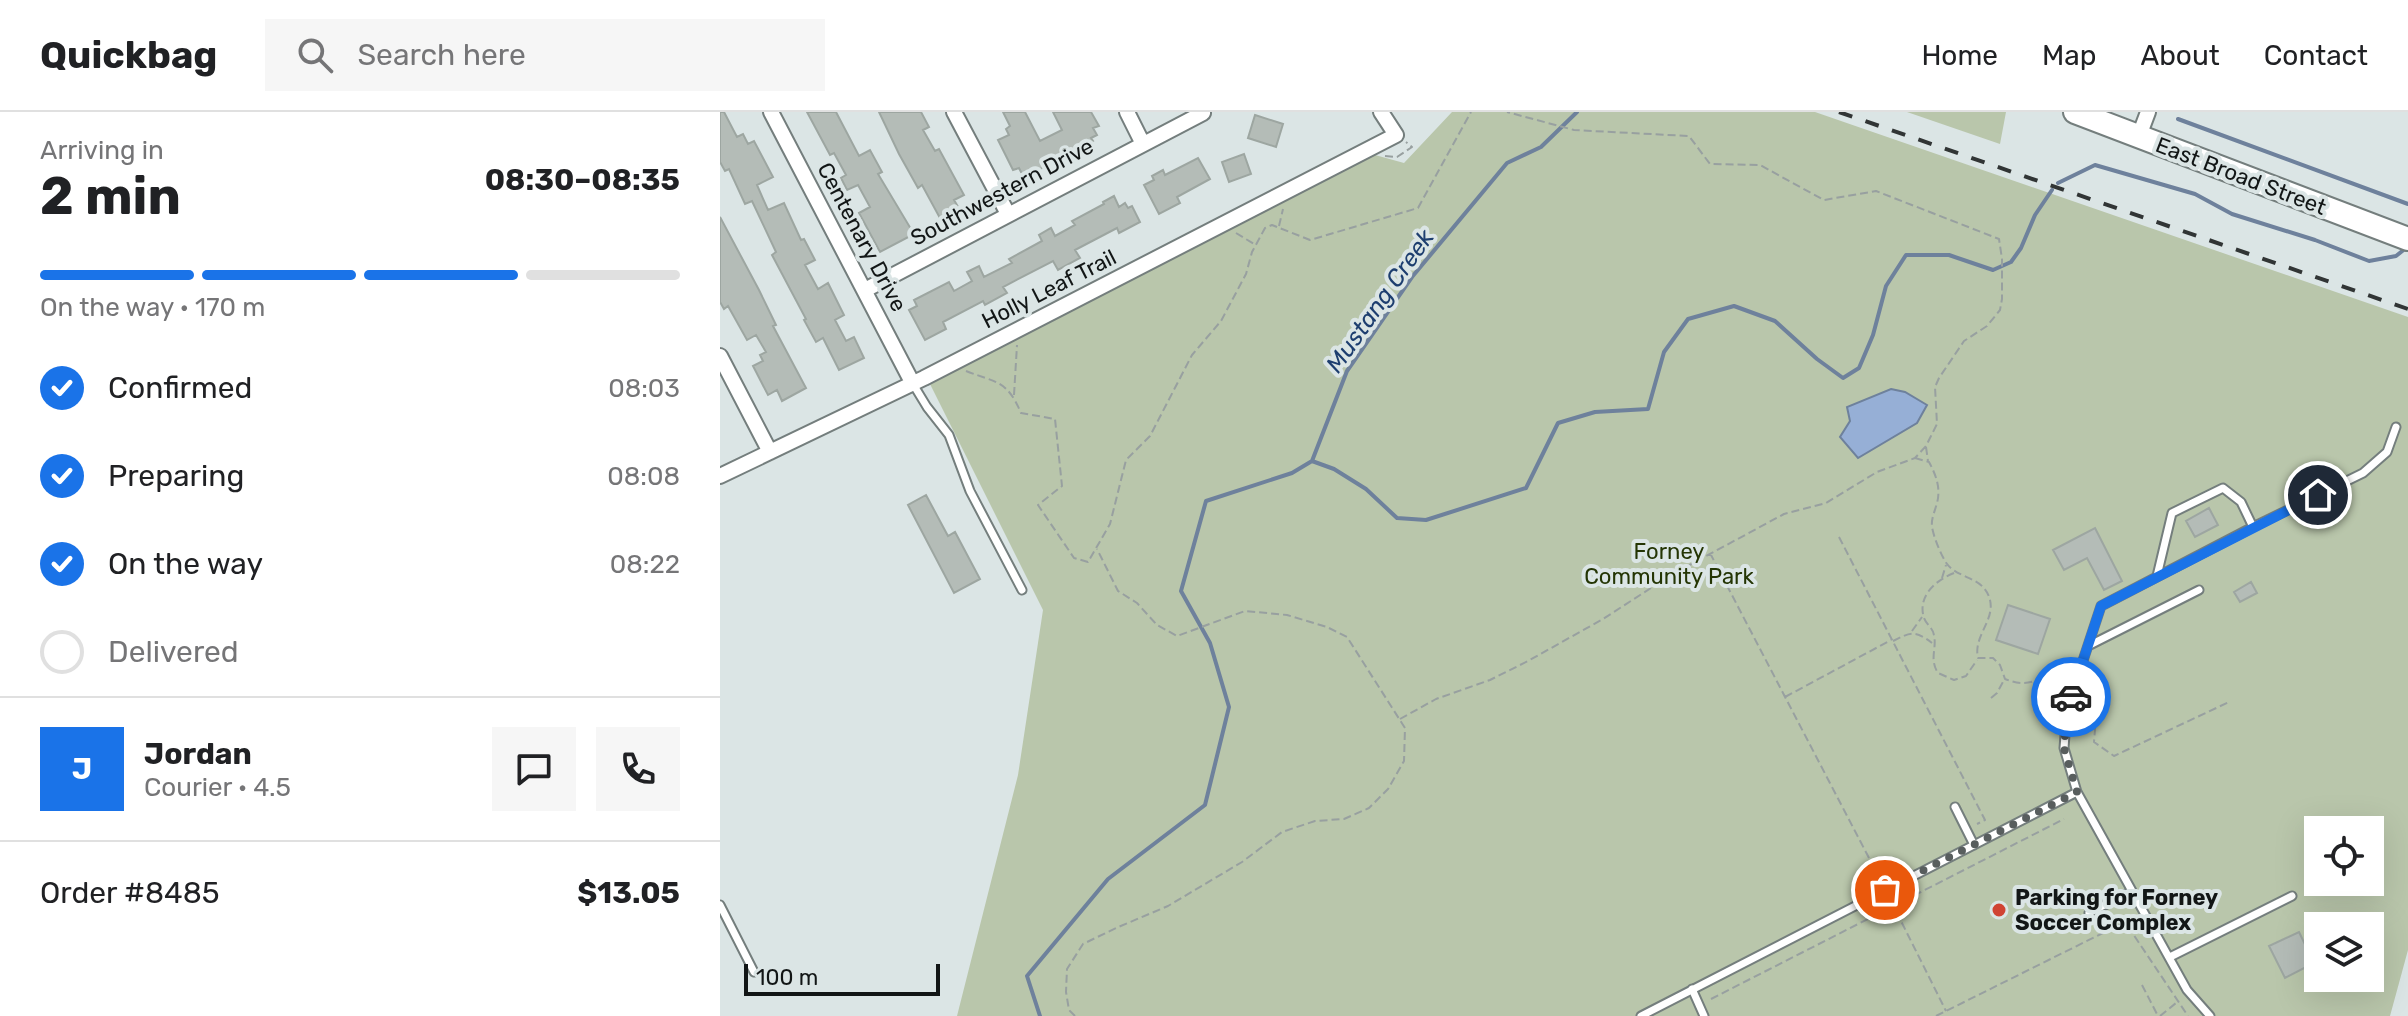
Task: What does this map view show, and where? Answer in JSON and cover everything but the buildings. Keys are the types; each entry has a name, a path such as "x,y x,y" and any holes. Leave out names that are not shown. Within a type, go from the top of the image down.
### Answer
{"main road":[{"name":"East Broad Street","path":"2075,112 2408,239"}],"street":[{"name":"Centenary Drive","path":"771,112 913,384"},
{"path":"954,112 1008,214"},
{"path":"1127,112 1143,144"},
{"name":"Holly Leaf Trail","path":"720,476 913,384 1396,135 1381,112"},
{"path":"2139,136 2148,112"},
{"name":"Southwestern Drive","path":"865,290 1203,113"},
{"path":"720,356 770,452"}],"lane":[{"path":"913,384 949,435 970,491 1022,590"},
{"path":"2210,1016 2187,990 2077,792 2064,748 2067,709 2101,606 2363,473 2387,452 2396,427"},
{"path":"2157,576 2172,513 2223,488 2241,502 2253,527"},
{"path":"2088,646 2199,590"},
{"path":"1641,1016 2077,792"},
{"path":"1955,807 1974,845"},
{"path":"2089,913 2132,891"},
{"path":"2170,957 2292,896"},
{"path":"720,905 754,972"},
{"path":"1692,989 1704,1016"}],"path":[{"path":"957,376 966,371 1004,384 1021,413 1055,419 1062,486 1038,505 1074,558 1088,562 1110,524 1126,460 1150,436 1192,355 1221,321 1246,274 1265,228 1272,225 1310,240 1418,208 1471,112"},
{"path":"1400,719 1436,699 1490,680 1528,661 1709,553 1784,514 1826,503 1877,472 1915,458 1926,446 1937,424 1935,387 1939,378 1964,341 1995,319 2002,299 1999,239 1876,191 1824,200 1760,165 1710,164 1689,136 1574,130 1507,112"},
{"path":"1278,228 1285,204"},
{"path":"1233,231 1256,244"},
{"path":"1014,397 1017,344"},
{"path":"1923,616 1935,637 1934,667 1946,678 1954,680 1966,676 1978,658 1976,645 1989,617 1991,602 1983,586 1976,580 1955,573 1946,564 1932,525 1939,495 1926,446"},
{"path":"1915,458 1929,462"},
{"path":"1839,537 1985,820 1967,830"},
{"path":"1075,1016 1069,1010 1067,969 1083,944 1168,906 1242,862 1282,832 1315,821 1344,819 1369,808 1388,789 1404,761 1405,728 1347,637 1327,627 1287,615 1245,611 1177,636 1157,625 1137,603 1118,591 1096,548"},
{"path":"1709,553 1946,1011"},
{"path":"1942,578 1946,564"},
{"path":"1785,697 1911,632 1923,616 1929,590 1942,578 1955,573"},
{"path":"1911,632 1933,644"},
{"path":"1978,658 1993,658 2005,679 2023,685 2048,676 2076,681 2098,694 2094,742 2114,756 2229,702"},
{"path":"1991,698 2005,679"},
{"path":"1711,999 2064,819"},
{"path":"1936,1016 2125,922 2188,1016"},
{"path":"2142,985 2159,1016 2177,1002"}],"green space":[{"name":"Forney Community Park","path":"1452,112 1815,112 2408,317 2408,950 2390,1016 957,1016 1018,775 1043,610 930,384 1375,155 1404,163"},
{"path":"1907,112 2006,112 2000,144"}],"water":[{"path":"1891,389 1905,392 1927,405 1917,423 1858,458 1840,437 1850,421 1847,407"}],"waterway":[{"name":"Mustang Creek","path":"1040,1016 1027,976 1108,879 1205,805 1229,707 1210,643 1181,591 1206,501 1292,473 1312,461 1347,371 1412,277 1507,163 1541,147 1577,112"},
{"path":"2178,119 2408,204"},
{"path":"2058,183 2095,165 2195,194 2232,214 2369,261 2396,256 2406,248"},
{"path":"1312,461 1334,469 1366,489 1397,518 1426,520 1526,488 1558,423 1595,412 1648,409 1664,352 1688,319 1734,306 1775,321 1843,378 1859,368 1873,335 1886,286 1906,255 1949,255 1993,270 2011,262 2021,248 2035,215 2052,190"}],"railway":[{"path":"1839,112 2408,309"}],"way so far":[{"path":"1885,890 2077,792 2064,748 2071,697"}],"place":[{"name":"Parking for Forney Soccer Complex","path":"1999,910"}],"route":[{"path":"2071,697 2101,606 2318,495"}]}
